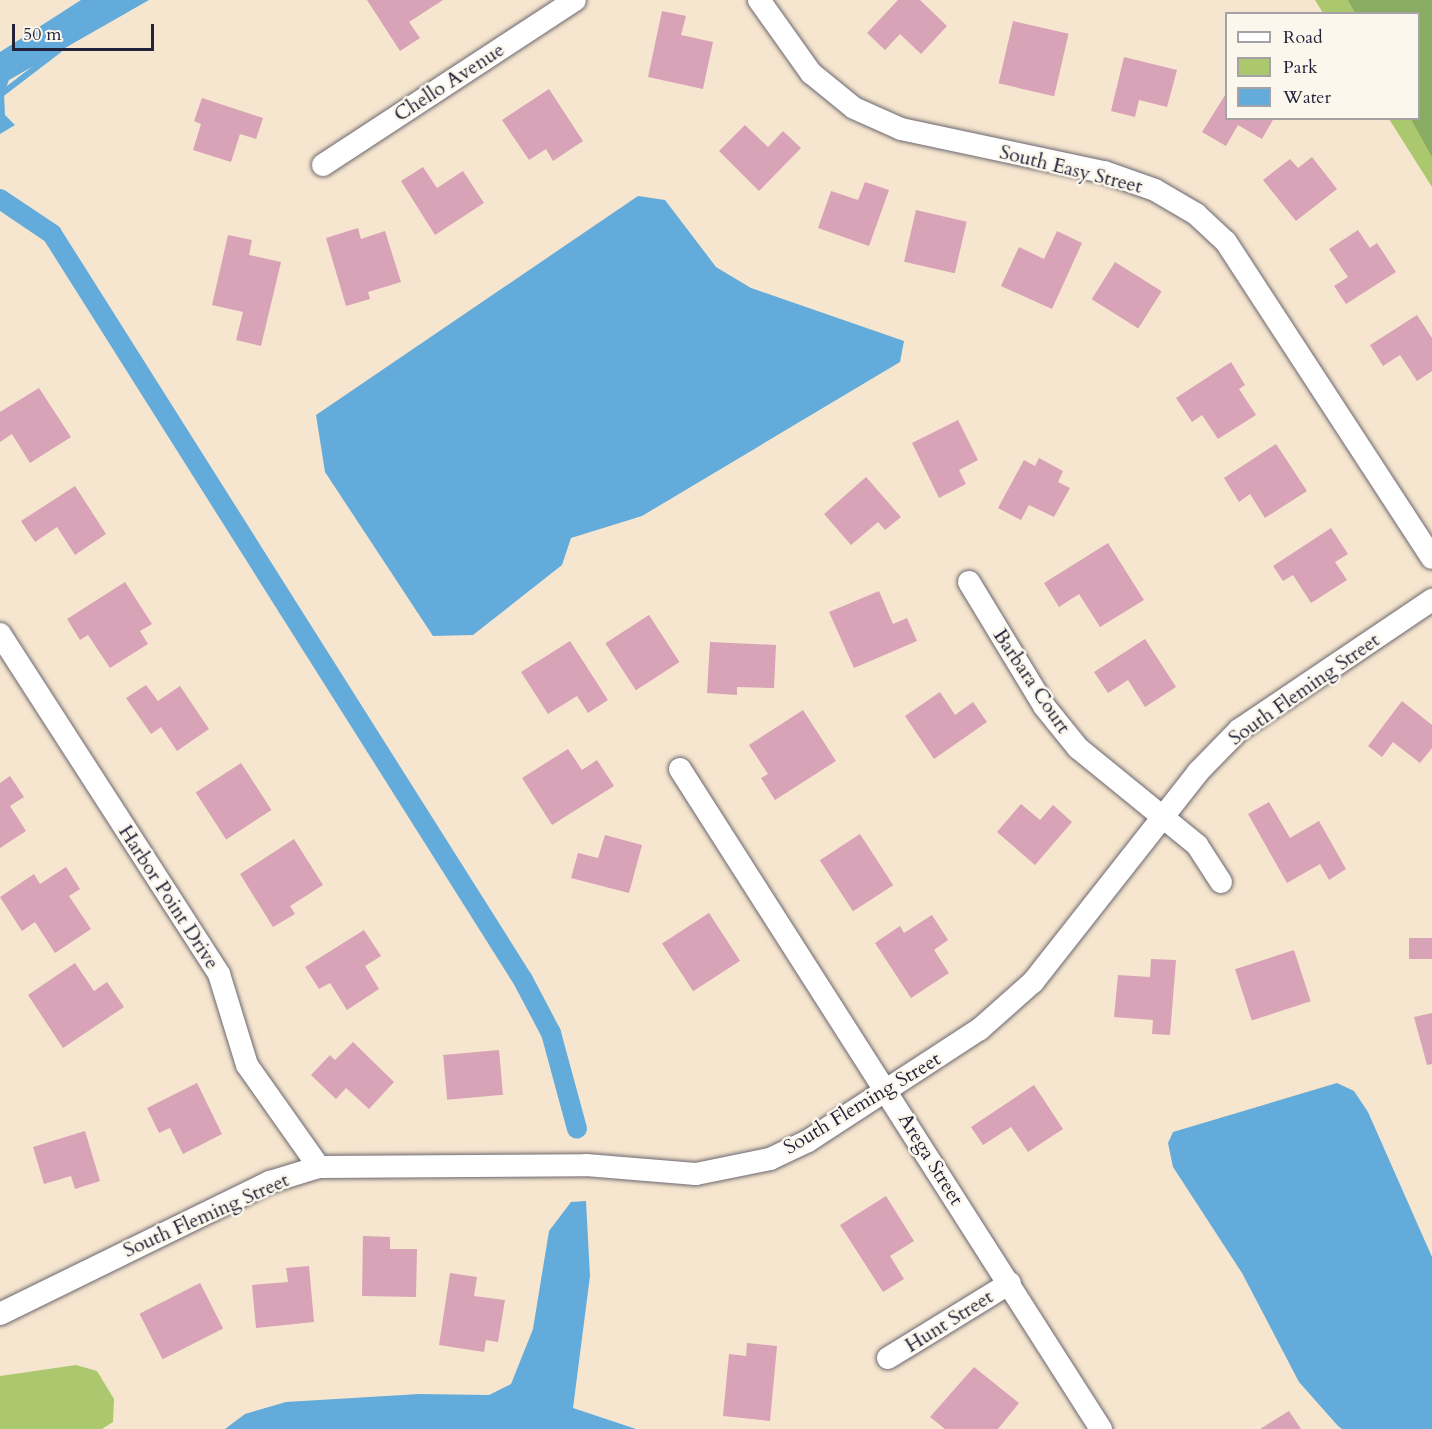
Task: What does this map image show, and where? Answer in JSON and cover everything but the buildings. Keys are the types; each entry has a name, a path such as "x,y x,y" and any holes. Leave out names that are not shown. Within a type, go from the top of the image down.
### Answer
{"street":[{"name":"Chello Avenue","path":"322,165 575,0"},
{"name":"South Easy Street","path":"759,0 811,74 854,108 901,129 1104,172 1155,190 1196,214 1226,242 1432,558"},
{"name":"Barbara Court","path":"969,582 1044,706 1078,748 1197,845 1221,882"},
{"name":"South Fleming Street","path":"0,1314 270,1182 319,1167 586,1165 696,1174 770,1159 808,1141 980,1029 1033,982 1162,817 1239,730 1432,600"},
{"name":"Harbor Point Drive","path":"0,634 219,974 247,1065 319,1167"},
{"name":"Arega Street","path":"681,769 1101,1429"},
{"name":"Hunt Street","path":"888,1358 1010,1283"}],"green space":[{"path":"1315,0 1432,0 1432,187 1390,120 1420,120 1420,12 1322,12"},
{"path":"1348,0 1432,0 1432,157 1412,120 1420,120 1420,12 1354,12"},
{"path":"76,1365 97,1371 114,1399 113,1422 102,1429 0,1429 0,1376"}],"water":[{"path":"81,0 149,0 9,80 4,93 5,115 15,125 0,134 0,52"},
{"path":"638,196 665,200 716,267 751,288 904,341 900,362 642,516 571,538 562,565 473,635 433,636 325,472 316,415"},
{"path":"1337,1083 1354,1091 1368,1112 1432,1257 1432,1429 1342,1429 1338,1426 1299,1382 1242,1273 1173,1167 1168,1143 1173,1132"},
{"path":"586,1201 590,1276 573,1408 636,1429 225,1429 245,1414 286,1402 419,1394 489,1395 511,1384 533,1329 549,1231 571,1202"}],"waterway":[{"path":"0,95 59,50"},
{"path":"0,199 52,234 523,980 551,1033 577,1129"}]}
